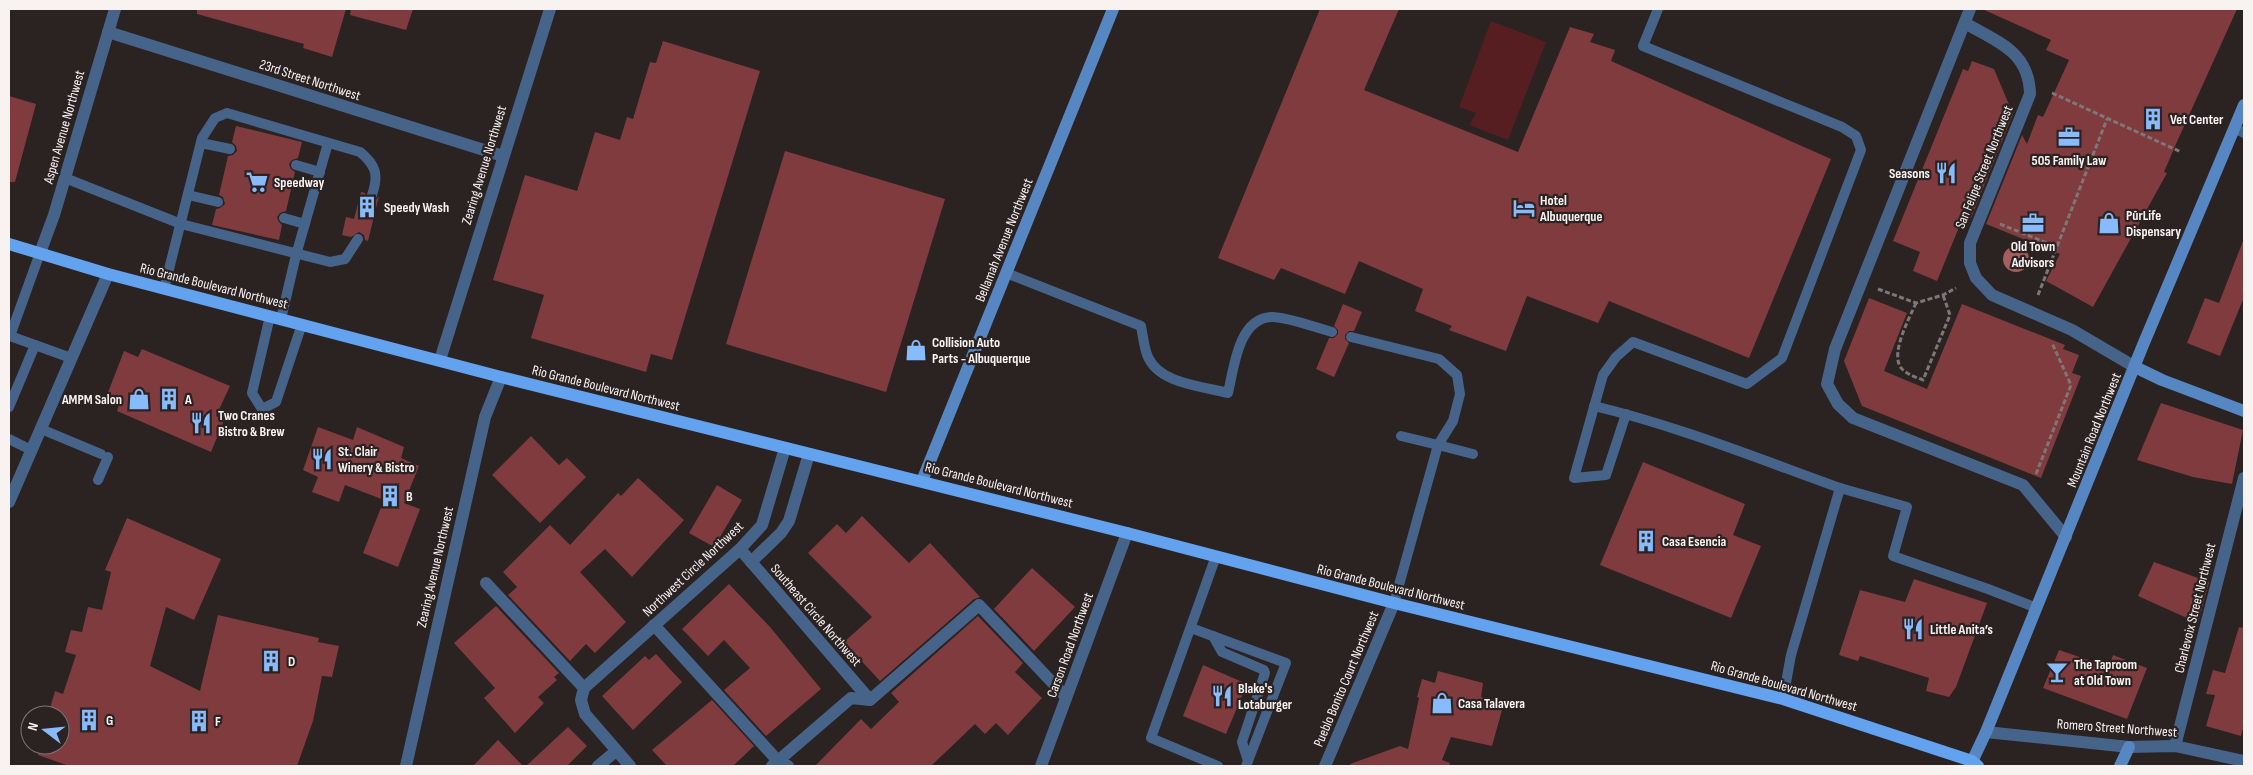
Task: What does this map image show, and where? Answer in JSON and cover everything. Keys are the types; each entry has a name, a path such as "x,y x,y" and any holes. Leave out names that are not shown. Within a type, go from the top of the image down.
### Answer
{"main road":[{"name":"Rio Grande Boulevard Northwest","path":"9,244 108,274 501,377 922,481 1394,603 1783,699 1974,765"}],"street":[{"name":"Aspen Avenue Northwest","path":"40,253 65,178 115,9"},
{"name":"Zearing Avenue Northwest","path":"440,360 550,9"},
{"name":"Bellamah Avenue Northwest","path":"922,481 1113,9"},
{"path":"1970,9 1835,349 1826,384 1838,404 1854,418 2024,486 2066,537"},
{"name":"San Felipe Street Northwest","path":"1965,23 2004,45 2017,55 2028,72 2030,88 2030,94 1970,243 1970,263 1976,278 1992,295 2072,330 2135,367 2162,380 2244,411"},
{"name":"23rd Street Northwest","path":"108,32 503,156"},
{"name":"Mountain Road Northwest","path":"1974,765 2135,367 2239,130 2244,104"},
{"path":"9,502 108,274"},
{"name":"Zearing Avenue Northwest","path":"406,766 485,416 501,377"},
{"name":"Northwest Circle Northwest","path":"584,688 740,549 762,525 785,448"},
{"path":"751,562 781,532 789,521 809,454"},
{"name":"Charlevoix Street Northwest","path":"2175,746 2244,478"},
{"name":"Carson Road Northwest","path":"1041,766 1127,533"},
{"name":"Southeast Circle Northwest","path":"740,549 870,700"},
{"path":"486,583 584,688 581,700 585,714 630,766"},
{"name":"Pueblo Bonito Court Northwest","path":"1325,766 1394,603"},
{"path":"654,626 779,764 851,698 870,700 979,605 1066,697"},
{"name":"Romero Street Northwest","path":"1986,732 2128,747 2175,746 2244,761"},
{"path":"2120,766 2128,747"},
{"path":"598,766 616,751"}],"lane":[{"path":"1626,414 1606,474 1574,478 1603,375 1616,357 1633,342 1747,384 1782,358 1861,150 1856,136 1842,127 1643,46 1658,9"},
{"path":"164,288 201,143 215,118 227,114 360,152 370,160 377,180 372,195"},
{"path":"201,143 230,149"},
{"path":"302,324 276,402 262,409 252,393 296,255 328,144"},
{"path":"296,165 320,172"},
{"path":"65,178 181,224 296,255 330,262 345,258 358,239"},
{"path":"188,195 218,202"},
{"path":"284,218 305,224"},
{"path":"40,253 10,336 71,358"},
{"path":"1006,273 1141,326 1147,356 1156,369 1171,378 1228,392 1240,346 1247,331 1258,321 1272,317 1332,332"},
{"path":"1351,337 1440,359 1457,375 1460,394 1453,421 1438,445 1394,603"},
{"path":"9,406 35,345"},
{"path":"1594,406 1626,414 1840,488 1907,507 1893,556 1988,588 2037,608"},
{"path":"40,429 104,456 98,480"},
{"path":"1401,436 1473,454"},
{"path":"9,439 31,450"},
{"path":"1783,699 1791,655 1840,488"},
{"path":"1216,556 1151,738 1218,766"},
{"path":"1191,628 1286,663 1247,764"},
{"path":"1213,636 1222,652 1264,670 1265,673 1242,742 1247,764"}],"path":[{"path":"2052,93 2180,152"},
{"path":"2038,296 2107,119"},
{"path":"2000,224 2056,248"},
{"path":"1871,286 1916,304 1943,295 1956,288"},
{"path":"1916,304 1903,335 1898,351 1898,361 1901,368 1908,374 1923,380 1950,315 1943,295"},
{"path":"2034,480 2071,385 2052,343"}],"shaded area":[{"path":"1491,21 1546,42 1508,140 1469,125 1476,113 1459,107"},
{"path":"2016,246 2025,250 2029,259 2025,268 2016,272 2007,268 2003,259 2007,250"}],"building":[{"path":"197,9 346,9 332,57 303,48 304,44 197,14"},
{"path":"351,9 413,9 406,30 350,15"},
{"name":"Hotel Albuquerque","path":"1320,9 1399,9 1364,90 1518,152 1570,27 1594,34 1590,42 1615,50 1611,61 1831,159 1749,358 1609,301 1598,323 1527,296 1506,351 1449,330 1452,326 1415,311 1423,289 1359,261 1345,294 1281,268 1274,280 1218,258"},
{"path":"1982,9 2237,9 2164,172 2167,173 2093,307 2046,281 2060,254 1986,224 2022,135 2027,144 2038,115 2043,117 2069,60 2046,50 2051,40"},
{"path":"663,41 760,71 672,360 651,354 646,372 531,338 544,295 493,280 525,175 577,191 595,132 620,140 627,117 633,119 650,62 656,63"},
{"name":"Seasons","path":"1972,61 1994,69 2013,114 1971,218 1964,215 1937,281 1913,271 1920,252 1893,241 1963,69 1968,71"},
{"path":"9,96 36,104 15,182 9,182"},
{"path":"236,126 302,142 298,158 292,160 289,164 295,172 286,211 280,213 277,217 282,225 279,240 212,225 216,209 225,204 223,197 219,195 228,156 233,155 237,151 236,146 232,142"},
{"path":"785,151 945,199 886,392 726,344"},
{"name":"Speedy Wash","path":"361,192 365,193 370,202 376,200 379,196 368,241 359,232 351,237 342,235 346,217 354,219"},
{"path":"2243,241 2244,297 2220,356 2187,343 2205,298 2219,303"},
{"path":"1869,298 1907,313 1884,371 1927,389 1962,304 2065,345 2063,349 2079,355 2072,373 2081,376 2041,478 1862,406 1844,361"},
{"path":"1343,304 1362,312 1354,331 1349,331 1345,335 1345,339 1349,343 1334,377 1316,369 1329,338 1334,338 1338,334 1338,330 1334,326"},
{"name":"A","path":"142,349 230,386 216,416 224,420 211,452 117,411 120,402 107,395 124,351 138,357"},
{"path":"2161,403 2243,430 2232,484 2193,477 2137,460"},
{"name":"B","path":"318,427 353,440 357,427 404,447 401,458 419,466 404,503 420,509 398,567 363,553 384,500 345,485 339,502 312,492 318,477 303,470"},
{"path":"531,436 559,465 567,458 586,477 540,523 492,475"},
{"name":"Casa Esencia","path":"1643,462 1745,504 1733,535 1761,546 1731,618 1600,565"},
{"path":"638,478 684,520 632,577 605,549 580,572 626,622 595,653 586,644 570,661 508,595 517,587 503,572 550,525 570,545 618,493 621,496"},
{"path":"717,485 742,500 714,547 689,533"},
{"path":"862,516 909,563 930,543 980,597 974,599 880,681 844,642 872,617 808,553 837,524 846,533"},
{"path":"127,518 221,559 194,620 166,607 150,666 200,691 218,615 319,638 318,642 339,646 332,677 322,676 313,721 297,766 69,766 38,755 70,755 70,705 51,705 55,691 63,694 76,655 65,652 71,630 82,632 88,607 102,610 111,572 105,570"},
{"path":"2154,562 2209,582 2198,623 2138,596"},
{"path":"1032,568 1075,607 1034,651 994,609"},
{"name":"Little Anita’s","path":"1914,579 1987,603 1956,687 1949,697 1926,691 1929,678 1860,656 1858,661 1839,655 1860,590 1905,602"},
{"path":"729,584 770,627 821,689 766,736 724,690 750,668 724,640 708,656 682,629"},
{"path":"496,606 559,673 554,677 557,680 538,697 544,703 515,733 484,698 495,688 454,643"},
{"path":"978,616 1023,663 1015,672 1042,698 1008,735 996,723 985,734 975,724 931,766 815,766 861,719 871,729 899,702 891,693"},
{"path":"2239,627 2244,628 2244,725 2241,736 2206,726 2215,695 2206,694 2213,670 2225,673"},
{"path":"2059,650 2109,667 2113,655 2147,668 2127,719 2043,688"},
{"path":"656,654 682,682 633,730 602,696 645,656 649,660"},
{"path":"1203,665 1247,684 1226,734 1183,716"},
{"path":"1438,671 1483,683 1481,697 1504,703 1492,746 1451,737 1442,760 1450,763 1449,766 1351,766 1350,764 1400,746 1408,749 1422,679 1435,683"},
{"path":"712,700 754,746 733,766 667,766 652,750"},
{"path":"568,727 587,746 567,766 526,766"},
{"path":"498,740 523,766 473,766"}],"place":[{"name":"Vet Center","path":"2153,119"},
{"name":"505 Family Law","path":"2069,137"},
{"name":"Seasons","path":"1946,173"},
{"name":"Speedway","path":"257,182"},
{"name":"Speedy Wash","path":"367,207"},
{"name":"Hotel Albuquerque","path":"1524,208"},
{"name":"Old Town Advisors","path":"2033,223"},
{"name":"PūrLife Dispensary","path":"2109,223"},
{"name":"Collision Auto Parts - Albuquerque","path":"916,350"},
{"name":"AMPM Salon","path":"139,399"},
{"name":"A","path":"169,399"},
{"name":"Two Cranes Bistro & Brew","path":"201,423"},
{"name":"St. Clair Winery & Bistro","path":"322,459"},
{"name":"B","path":"390,496"},
{"name":"Casa Esencia","path":"1646,541"},
{"name":"Little Anita’s","path":"1913,629"},
{"name":"D","path":"271,661"},
{"name":"The Taproom at Old Town","path":"2057,672"},
{"name":"Blake's Lotaburger","path":"1222,696"},
{"name":"Casa Talavera","path":"1442,703"},
{"name":"G","path":"89,720"},
{"name":"F","path":"199,721"}]}
